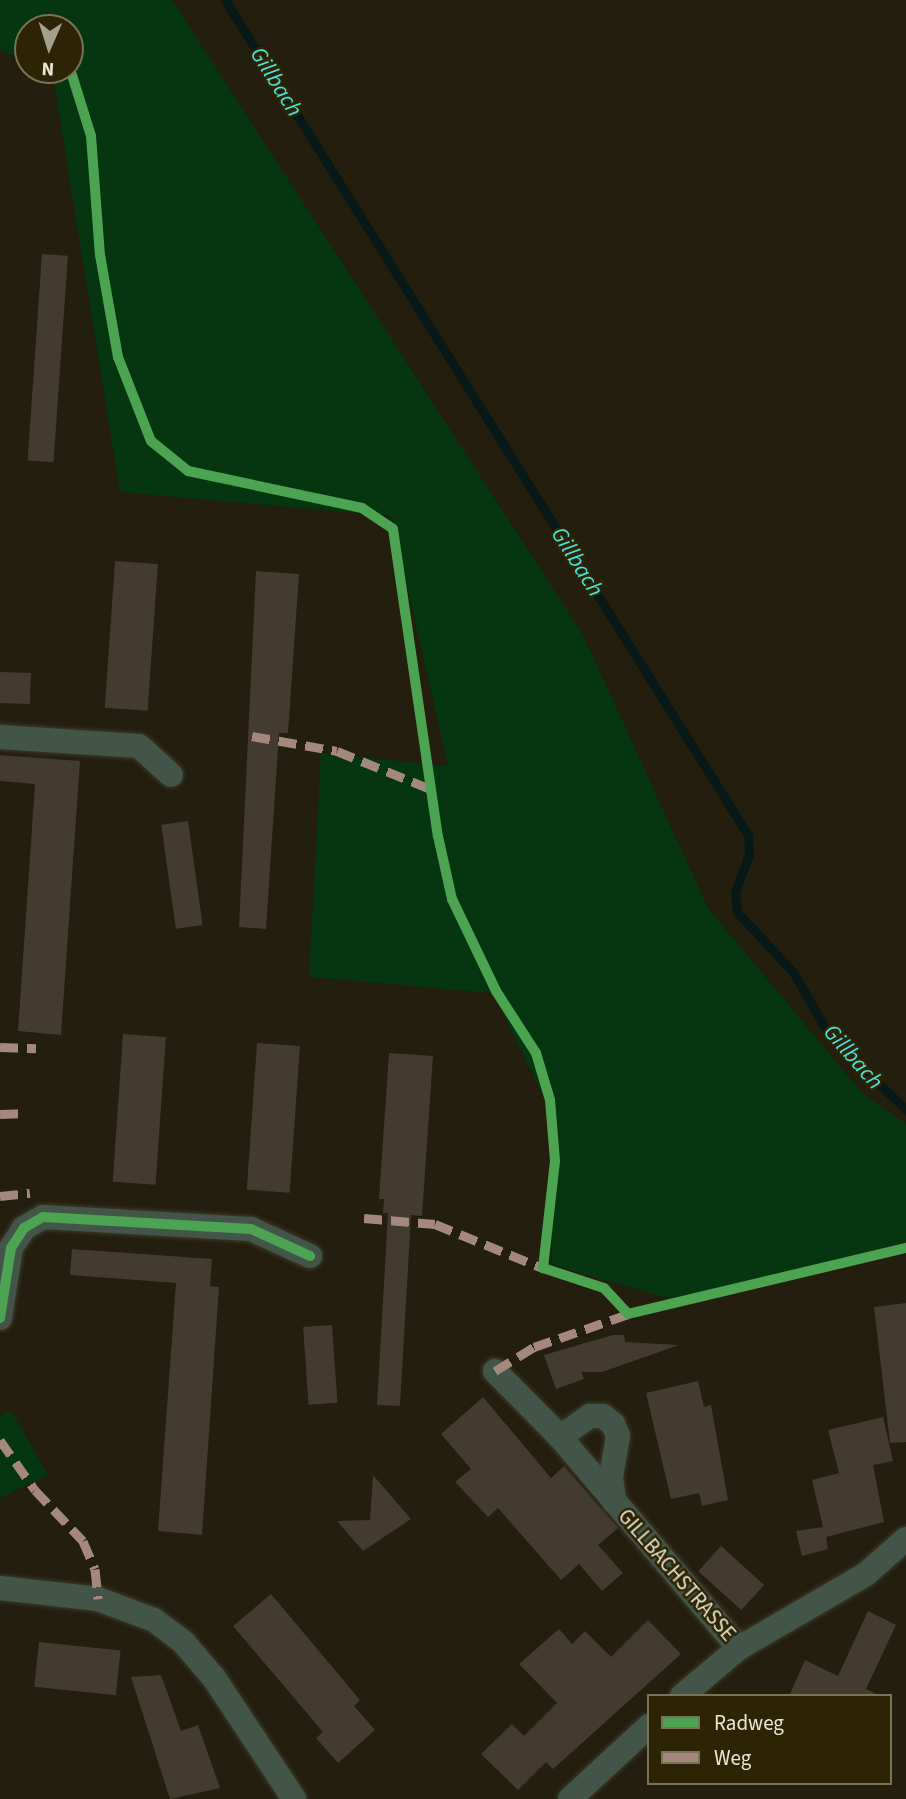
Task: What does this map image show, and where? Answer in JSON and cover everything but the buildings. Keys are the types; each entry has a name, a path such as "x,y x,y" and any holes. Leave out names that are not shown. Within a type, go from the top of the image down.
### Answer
{"street":[{"path":"0,737 139,746 171,775"},
{"path":"0,1318 11,1248 24,1228 43,1217 251,1229 310,1256"},
{"name":"GILLBACHSTRASSE","path":"495,1371 560,1437 739,1648"},
{"name":"GILLBACHSTRASSE","path":"560,1437 590,1416 613,1424 618,1436 611,1477 614,1502"},
{"name":"GILLBACHSTRASSE","path":"684,1694 739,1648 866,1574 906,1539"},
{"path":"0,1588 98,1599 154,1620 184,1643 214,1678 294,1799"},
{"path":"570,1799 647,1728"}],"green space":[{"path":"0,0 172,0 583,635 708,908 863,1094 906,1124 906,1242 675,1300 552,1265 551,1112 493,993 309,977 321,753 448,766 391,516 120,492 54,84 84,84 84,14 14,14 14,56 0,50"},
{"path":"11,1410 48,1475 0,1498 0,1416"}],"waterway":[{"name":"Gillbach","path":"225,0 748,835 749,854 735,892 737,912 793,972 834,1043 906,1109"}],"marked path":[{"path":"252,736 337,751 433,790"},
{"path":"0,1047 36,1048"},
{"path":"0,1114 25,1113"},
{"path":"0,1196 30,1193"},
{"path":"364,1218 435,1224 543,1268"},
{"path":"495,1371 534,1347 628,1314"},
{"path":"0,1440 35,1490 83,1541 95,1569 98,1599"}],"cycle path":[{"path":"75,84 91,136 100,255 118,357 151,441 188,471 362,508 393,529 438,836 452,899 496,991 536,1053 550,1100 555,1161 543,1268 604,1288 628,1314 906,1248"},
{"path":"0,1318 11,1248 24,1228 43,1217 251,1229 310,1256"}]}
